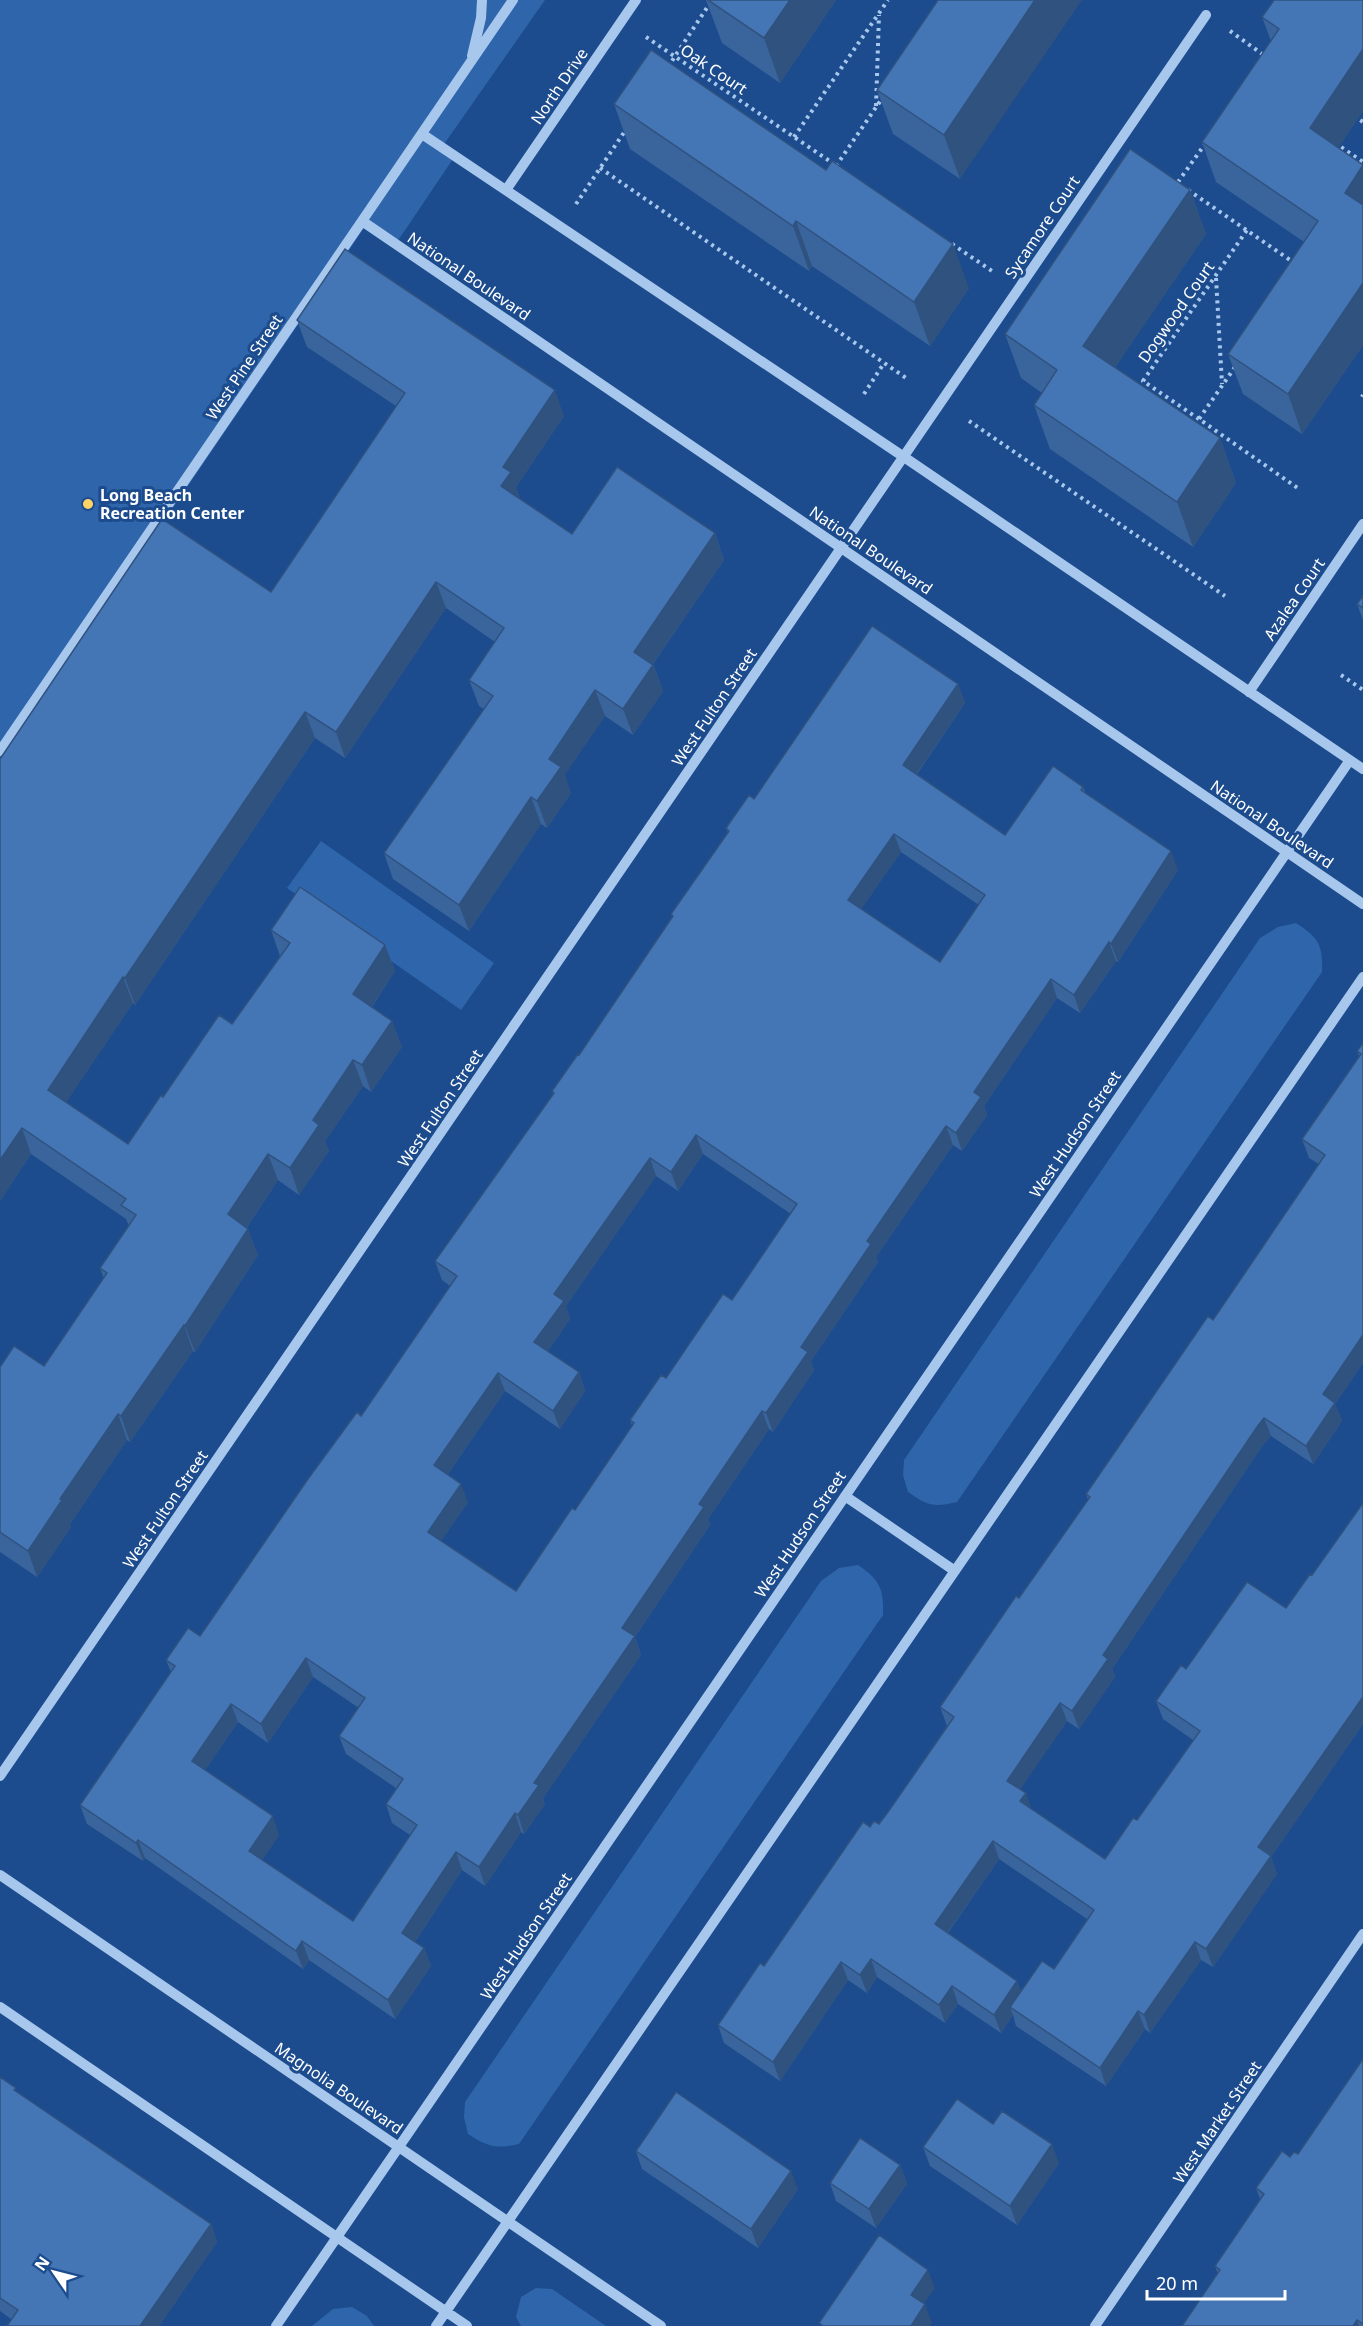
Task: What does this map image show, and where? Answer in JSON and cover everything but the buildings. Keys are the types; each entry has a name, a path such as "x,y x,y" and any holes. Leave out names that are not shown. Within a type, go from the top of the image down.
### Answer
{"street":[{"path":"470,64 481,18 482,0"},
{"name":"West Pine Street","path":"0,751 513,0"},
{"name":"North Drive","path":"506,190 636,0"},
{"name":"Sycamore Court","path":"904,457 1206,15"},
{"path":"422,134 904,457 1363,769"},
{"name":"National Boulevard","path":"362,221 1363,904"},
{"name":"West Fulton Street","path":"0,1776 904,457"},
{"name":"Azalea Court","path":"1249,692 1363,524"},
{"name":"West Hudson Street","path":"276,2326 1350,760"},
{"path":"436,2326 1363,977"},
{"path":"845,1496 955,1571"},
{"name":"Magnolia Boulevard","path":"0,1875 661,2326"},
{"name":"West Market Street","path":"1095,2326 1363,1934"},
{"path":"0,2007 467,2326"}],"path":[{"path":"662,75 712,0"},
{"path":"794,137 888,0"},
{"path":"876,107 879,13"},
{"path":"1206,15 1267,57 1261,66"},
{"name":"Oak Court","path":"622,21 846,172"},
{"path":"836,166 889,87"},
{"path":"1353,115 1363,122"},
{"path":"561,227 631,122"},
{"path":"1178,182 1210,137"},
{"path":"1334,142 1363,162"},
{"path":"600,168 906,378"},
{"path":"1170,177 1302,268"},
{"name":"Dogwood Court","path":"1247,230 1143,381 1299,489"},
{"path":"942,238 1018,289"},
{"path":"1216,276 1222,385"},
{"path":"864,394 884,363"},
{"path":"1199,419 1236,366"},
{"path":"969,421 1225,597"},
{"path":"1341,675 1363,690"}],"shaded area":[{"name":"Long Beach Recreation Center","path":"0,0 545,0 442,147 455,156 393,248 364,228 0,761"},
{"path":"321,841 494,963 461,1010 287,888"},
{"path":"1296,923 1310,933 1318,943 1322,955 1322,972 957,1502 942,1505 931,1504 908,1492 903,1475 904,1460 1260,938 1278,927"},
{"path":"858,1565 871,1575 879,1586 883,1598 883,1615 519,2144 492,2146 468,2134 464,2117 465,2102 821,1581 839,1568"},
{"path":"536,2288 552,2289 606,2326 521,2326 516,2317 521,2297"},
{"path":"352,2307 367,2316 374,2326 312,2326 333,2309"}],"place":[{"name":"Long Beach Recreation Center","path":"88,504"}]}
